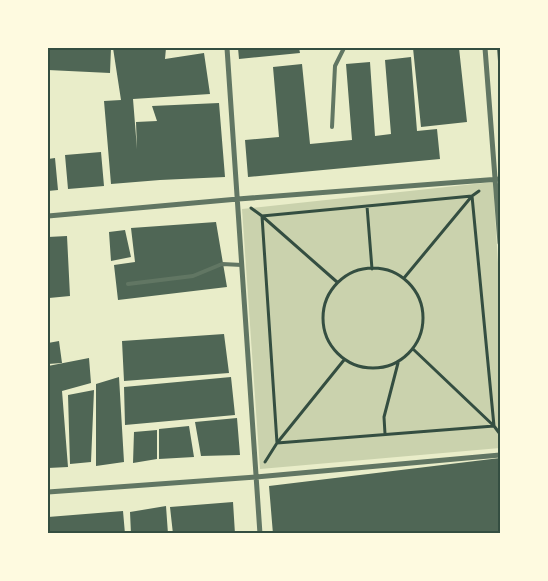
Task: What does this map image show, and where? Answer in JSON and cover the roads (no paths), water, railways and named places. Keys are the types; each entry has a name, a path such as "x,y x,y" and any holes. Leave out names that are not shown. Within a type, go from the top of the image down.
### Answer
{"street":[{"path":"227,48 260,534"},
{"path":"485,48 498,179 500,243"},
{"path":"48,216 238,198 498,179"},
{"path":"48,492 256,477 500,455"}],"lane":[{"path":"332,127 335,66 344,48"},
{"path":"128,284 193,276 222,264 242,265"}]}
